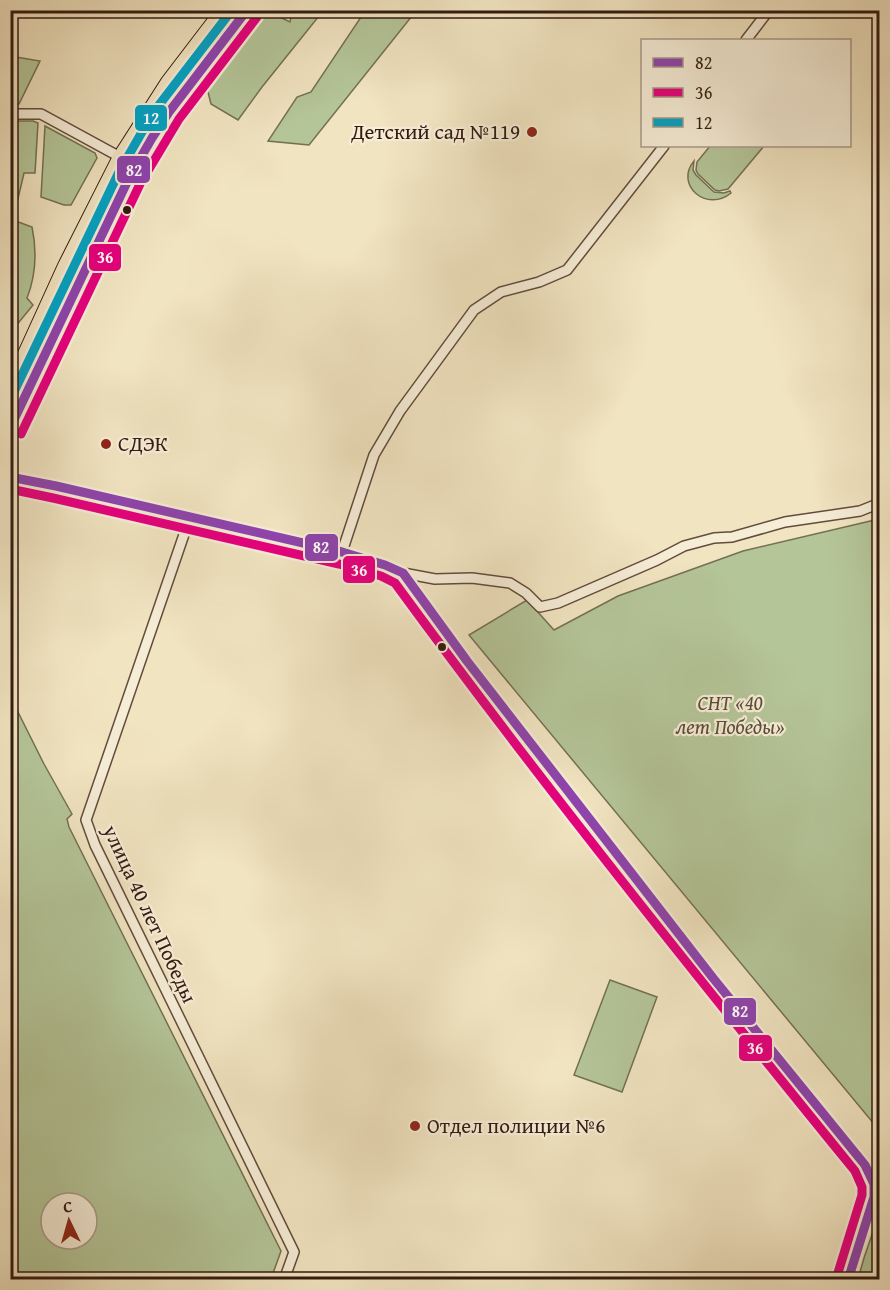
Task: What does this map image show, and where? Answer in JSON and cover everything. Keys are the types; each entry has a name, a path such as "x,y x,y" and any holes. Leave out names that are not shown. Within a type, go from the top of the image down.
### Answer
{"main road":[{"path":"10,387 65,266 120,157 168,82 223,10"},
{"path":"10,429 129,178 169,112 247,10"}],"street":[{"path":"747,39 769,10"},
{"path":"10,114 40,114 120,157"},
{"path":"342,552 374,454 400,411 474,310 501,292 539,282 567,270 663,147"},
{"path":"10,477 342,552 403,573 435,579 471,578 510,583 526,592 540,607 558,603 684,546 714,538 732,537 785,522 860,511 879,503"},
{"name":"улица 40 лет Победы","path":"190,517 86,820 95,845 294,1252 284,1280"},
{"path":"403,573 474,671 713,978 865,1165 877,1187 848,1280"}],"green space":[{"path":"260,11 267,11 290,22 292,11 323,11 238,120 211,104 205,80"},
{"path":"365,11 416,11 309,145 268,141 297,97 311,92"},
{"path":"10,56 40,61 19,104 11,105"},
{"path":"11,121 38,123 35,173 24,173 13,220 32,227 35,263 27,298 33,305 11,332"},
{"path":"45,126 95,153 97,158 71,205 64,205 41,197"},
{"path":"709,147 763,147 728,189 715,190 698,174 697,162"},
{"path":"694,161 693,170 696,175 714,192 730,191 731,193 712,200 696,194 688,179 689,170"},
{"name":"СНТ «40 лет Победы»","path":"879,519 879,1130 469,635 527,600 554,630 618,596 743,551"},
{"path":"10,696 72,814 67,819 69,827 281,1251 271,1279 11,1279"},
{"path":"610,980 657,997 622,1092 574,1075"},
{"path":"879,1214 879,1279 858,1279 864,1258"}],"transit line":[{"name":"12","path":"10,400 119,172 159,105 232,10"},
{"name":"82","path":"10,428 129,178 169,112 247,10"},
{"name":"36","path":"21,434 140,184 179,119 257,17"},
{"name":"82","path":"10,477 342,552 403,573 467,661 713,978 865,1165 874,1184 874,1197 848,1280"},
{"name":"36","path":"10,489 339,564 381,576 395,583 621,880 855,1171 862,1187 862,1195 837,1276"}],"place":[{"name":"Детский сад №119","path":"532,132"},
{"name":"СДЭК","path":"106,444"},
{"name":"Отдел полиции №6","path":"415,1126"}]}
